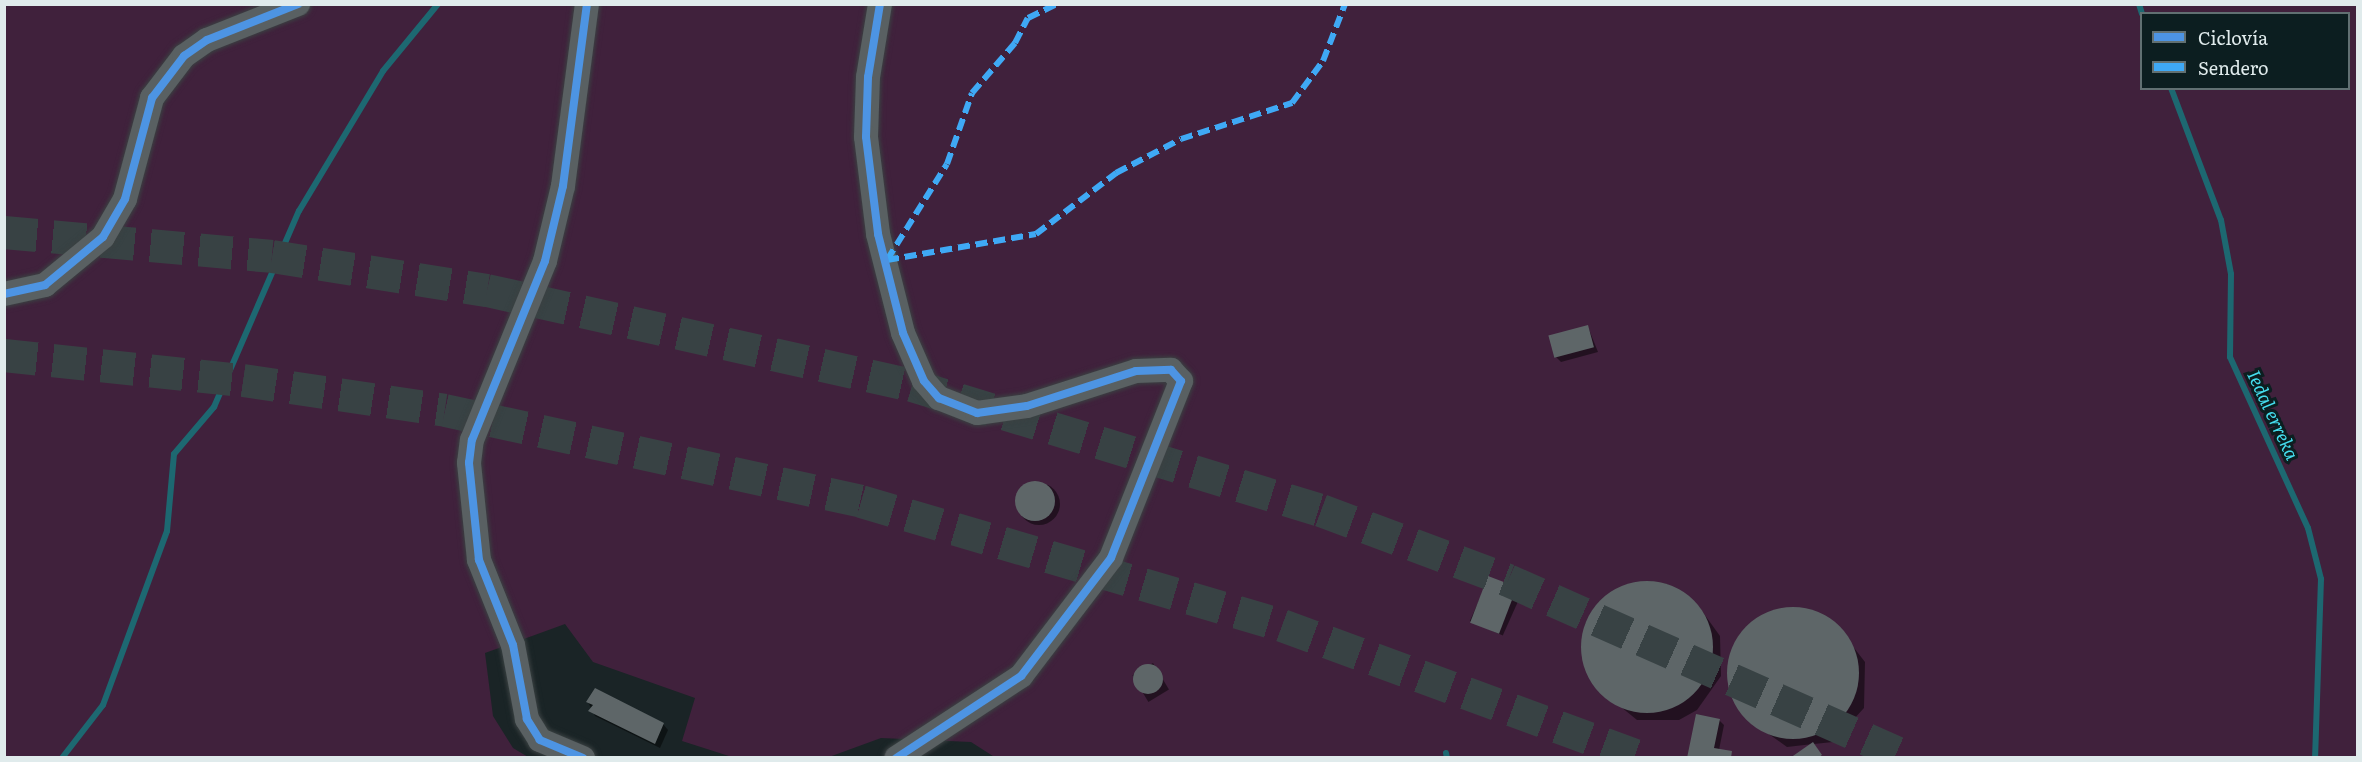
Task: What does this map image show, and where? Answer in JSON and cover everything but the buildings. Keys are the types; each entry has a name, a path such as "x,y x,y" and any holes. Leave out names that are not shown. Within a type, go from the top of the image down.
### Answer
{"street":[{"path":"4,294 45,285 104,237 125,199 152,98 184,56 207,40 298,4"},
{"path":"583,758 540,740 526,719 513,645 479,560 469,463 476,430 545,261 563,186 586,4"},
{"path":"880,4 868,77 868,148 878,234 903,333 924,381 939,398 977,413 1027,406 1136,371 1171,370 1181,381 1111,558 1020,676 896,758"}],"shaded area":[{"path":"4,5 2357,5 2357,757 996,758 971,742 881,738 829,757 732,757 682,741 695,698 593,662 565,624 485,653 493,716 513,748 528,757 5,757"}],"waterway":[{"path":"62,758 103,705 167,531 174,454 214,407 299,211 383,71 438,4"},
{"name":"Iedal erreka","path":"2139,4 2141,12"},
{"name":"Iedal erreka","path":"2172,90 2221,220 2231,274 2230,357 2308,528 2321,579 2315,758"},
{"path":"1446,753 1447,758"}],"tunnel":[{"path":"4,232 272,256 487,290 912,385 1321,510 1508,580 1910,758"},
{"path":"4,355 243,380 445,410 861,501 1282,625 1643,758"}],"marked path":[{"path":"887,260 947,164 972,93 1015,43 1028,18 1057,4"},
{"path":"887,260 1036,234 1116,173 1181,139 1292,103 1323,61 1345,4"}],"cycle path":[{"path":"4,294 45,285 103,237 125,199 152,98 184,56 207,40 298,4"},
{"path":"583,758 540,740 527,719 513,645 479,560 469,463 472,440 545,261 563,186 587,4"},
{"path":"880,4 868,77 866,137 878,234 903,333 924,381 939,398 977,413 1027,406 1136,371 1171,370 1181,381 1111,558 1021,676 896,758"}]}
